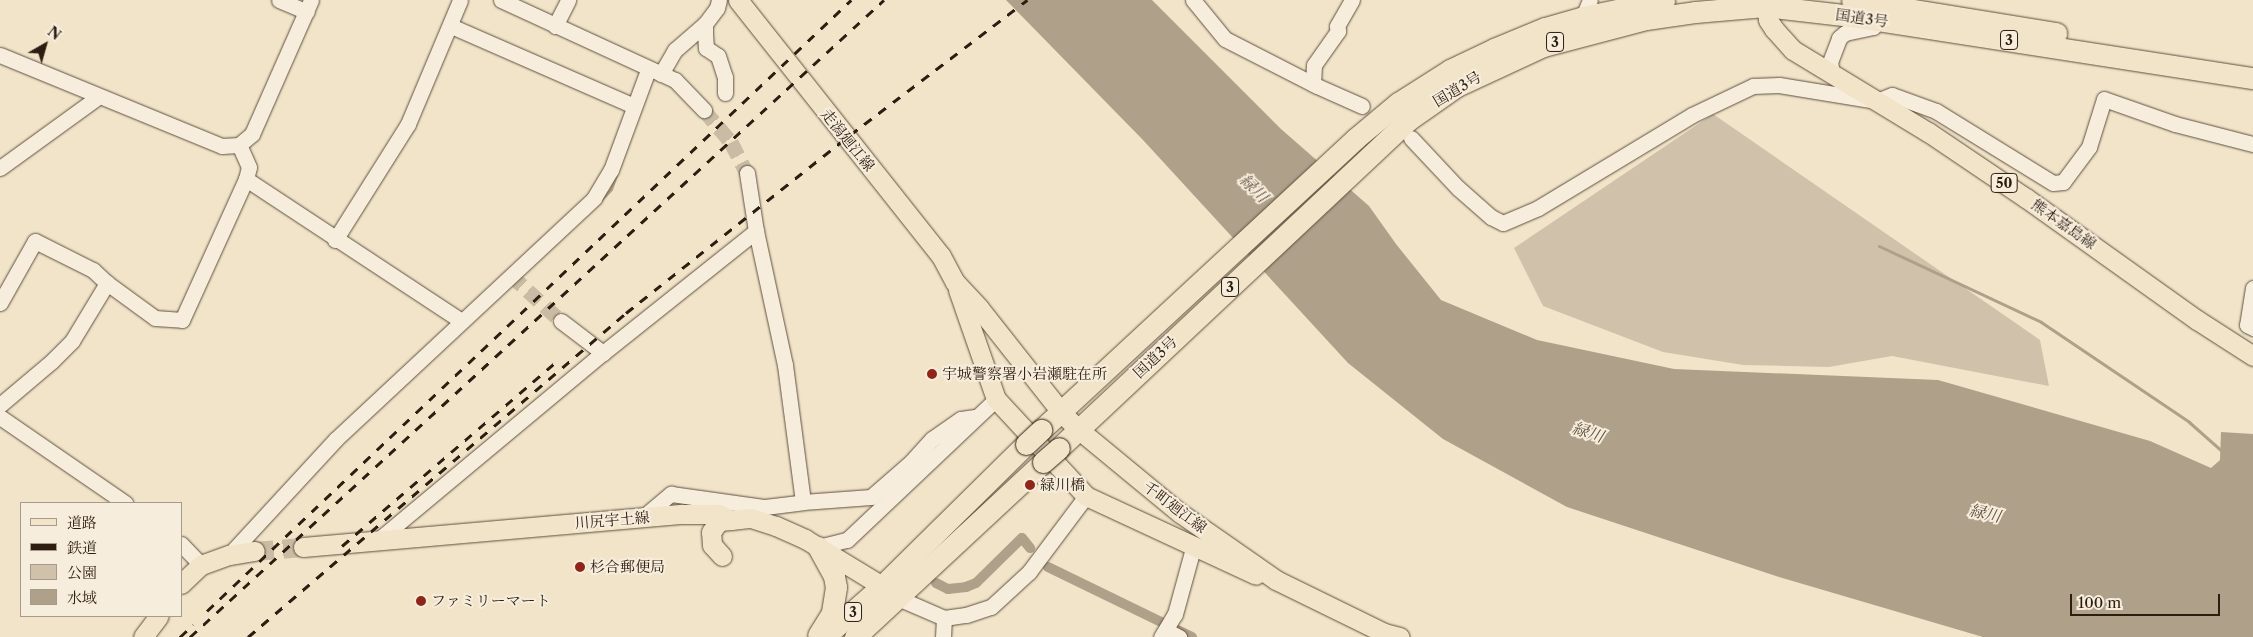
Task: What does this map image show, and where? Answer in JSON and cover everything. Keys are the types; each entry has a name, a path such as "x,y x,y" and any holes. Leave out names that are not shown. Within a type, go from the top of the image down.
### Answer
{"highway":[{"name":"国道3号","path":"855,637 890,592 1034,437 1356,139 1398,103 1450,70 1537,32 1586,8 1664,0"},
{"name":"国道3号","path":"1852,0 1884,8 2253,78"},
{"name":"国道3号","path":"824,637 890,592 1059,448 1407,121 1457,86 1543,46 1646,19 1765,3 1884,8 2253,64"},
{"path":"816,637 832,613 836,587 834,576 818,547"}],"main road":[{"name":"走潟廻江線","path":"738,0 941,256 955,282 996,399 1086,496"},
{"name":"熊本嘉島線","path":"1765,3 1768,20 1793,50 1877,101 2026,198 2197,320 2253,356"},
{"name":"走潟廻江線","path":"955,282 1082,425"},
{"name":"千町廻江線","path":"1082,425 1180,513 1276,580 1392,636"},
{"name":"千町廻江線","path":"1086,496 1251,574 1276,580"},
{"name":"川尻宇土線","path":"303,547 642,518 719,514 731,520 751,518 776,526 818,547 890,592"},
{"path":"722,556 712,545 711,532 719,521 731,520"},
{"path":"182,583 201,565 229,555 255,551"},
{"path":"143,637 158,617"}],"street":[{"path":"0,54 222,146 239,145 252,134 309,6 279,0"},
{"path":"335,240 400,139 451,26 460,0"},
{"path":"501,0 675,80 704,110"},
{"path":"555,26 568,0"},
{"path":"229,555 329,445 594,198 611,170 634,106 655,72 675,50 705,24 717,8 719,0"},
{"path":"1193,0 1225,39 1313,84 1362,106"},
{"path":"1313,84 1314,65 1338,31 1337,26 1352,0"},
{"path":"1832,74 1830,62 1839,38 1845,33 1873,27 1884,8"},
{"path":"705,24 706,48 718,56 725,77 725,93"},
{"path":"451,26 634,106"},
{"path":"1411,138 1458,188 1491,217 1503,223 1517,219 1538,208 1692,115 1753,86 1779,85 1797,87 1877,101 1892,95 1936,111 2053,183 2063,182 2089,146 2104,99 2174,124 2253,144"},
{"path":"0,168 98,96"},
{"path":"0,303 35,241 93,270 107,283 155,318 182,320 246,179 249,167 239,145"},
{"path":"747,173 756,231 785,365 803,502"},
{"path":"246,179 335,240 461,321"},
{"path":"377,541 603,353 756,231"},
{"path":"0,405 52,361 72,341 107,283"},
{"path":"2253,288 2247,325 2253,328"},
{"path":"561,321 603,353"},
{"path":"818,547 847,540 996,399"},
{"path":"0,417 124,502"},
{"path":"642,518 672,494 765,507 871,497 911,462 932,439 961,419 975,417"},
{"path":"890,592 944,618 966,615 991,607 1002,599 1029,572 1086,496"},
{"path":"182,545 201,565"},
{"path":"1179,637 1163,633 1175,614 1193,548"},
{"path":"943,637 944,618"}],"green space":[{"path":"1713,114 2040,340 2049,386 1892,356 1829,367 1743,365 1663,352 1543,306 1514,248"}],"water":[{"name":"緑川","path":"1006,0 1152,0 1281,129 1369,206 1396,244 1441,300 1537,340 1674,369 1938,380 2150,441 2211,468 2220,460 2221,432 2253,434 2253,637 1983,637 1779,577 1567,507 1443,439 1348,363 1143,140"}],"waterway":[{"path":"598,203 611,189 616,175"},
{"path":"1879,246 2041,322 2189,422 2223,452"},
{"path":"936,583 948,589 966,587 976,583 1022,538 1030,548"},
{"path":"1048,567 1192,637"}],"tunnel":[{"path":"704,110 731,142 747,173"},
{"path":"511,275 561,321"},
{"path":"255,551 303,547"}],"railway":[{"path":"207,611 851,0"},
{"path":"190,637 884,0"},
{"path":"248,637 626,313 850,135 1027,0"},
{"path":"342,546 556,362"},
{"path":"180,637 193,625"}],"place":[{"name":"宇城警察署小岩瀬駐在所","path":"932,374"},
{"name":"緑川橋","path":"1030,485"},
{"name":"杉合郵便局","path":"580,567"},
{"name":"ファミリーマート","path":"421,601"}]}
